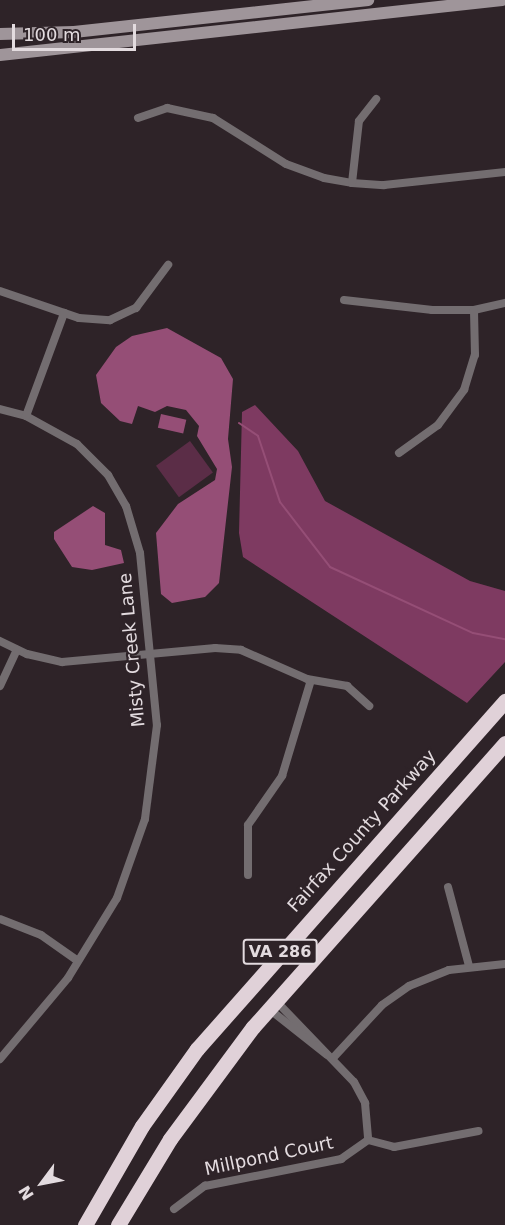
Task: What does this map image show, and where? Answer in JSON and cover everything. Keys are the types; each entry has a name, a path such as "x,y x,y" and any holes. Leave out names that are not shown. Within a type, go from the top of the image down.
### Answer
{"highway":[{"name":"Fairfax County Parkway","path":"85,1225 142,1126 197,1049 505,701"},
{"name":"VA 286","path":"117,1225 170,1139 272,1005 505,743"}],"main road":[{"path":"0,34 65,33 368,0"},
{"path":"0,55 502,0"}],"street":[{"path":"352,183 359,122 376,99"},
{"path":"138,118 151,110 182,109 213,118 286,164 352,183 384,185 505,172"},
{"path":"0,291 94,321 124,316 141,303 168,265"},
{"path":"344,300 474,310 505,303"},
{"path":"399,453 438,425 464,390 475,355 474,310"},
{"path":"26,416 64,313"},
{"name":"Misty Creek Lane","path":"0,409 26,416 83,449 122,498 137,537 157,725 145,819 117,898 78,962 34,1022 0,1059"},
{"path":"0,641 17,650 81,662 241,650 311,680 347,686 369,706"},
{"path":"0,686 17,650"},
{"path":"248,875 248,825 282,776 311,680"},
{"path":"448,887 469,966"},
{"path":"0,919 41,935 78,962"},
{"path":"333,1058 399,992 439,973 469,966 505,964"},
{"path":"272,1005 333,1058 360,1092 368,1116 368,1140 394,1147 479,1131"},
{"name":"Millpond Court","path":"174,1209 205,1186 341,1159 368,1140"}],"shaded area":[{"path":"167,328 221,358 233,379 228,439 232,467 219,583 205,597 172,603 161,594 156,533 178,504 215,480 217,469 197,436 199,426 186,410 167,406 155,412 138,406 132,424 120,421 101,403 96,375 116,347 132,336"},
{"path":"255,405 298,451 325,501 470,581 505,591 505,662 467,703 243,557 239,533 242,412"},
{"path":"161,414 186,420 183,433 158,428"},
{"path":"190,441 213,473 179,497 156,466"},
{"path":"93,506 105,513 105,545 121,550 124,563 92,570 72,567 54,539 54,532"}],"waterway":[{"path":"239,423 258,436 280,502 330,567 473,633 505,639"}]}
